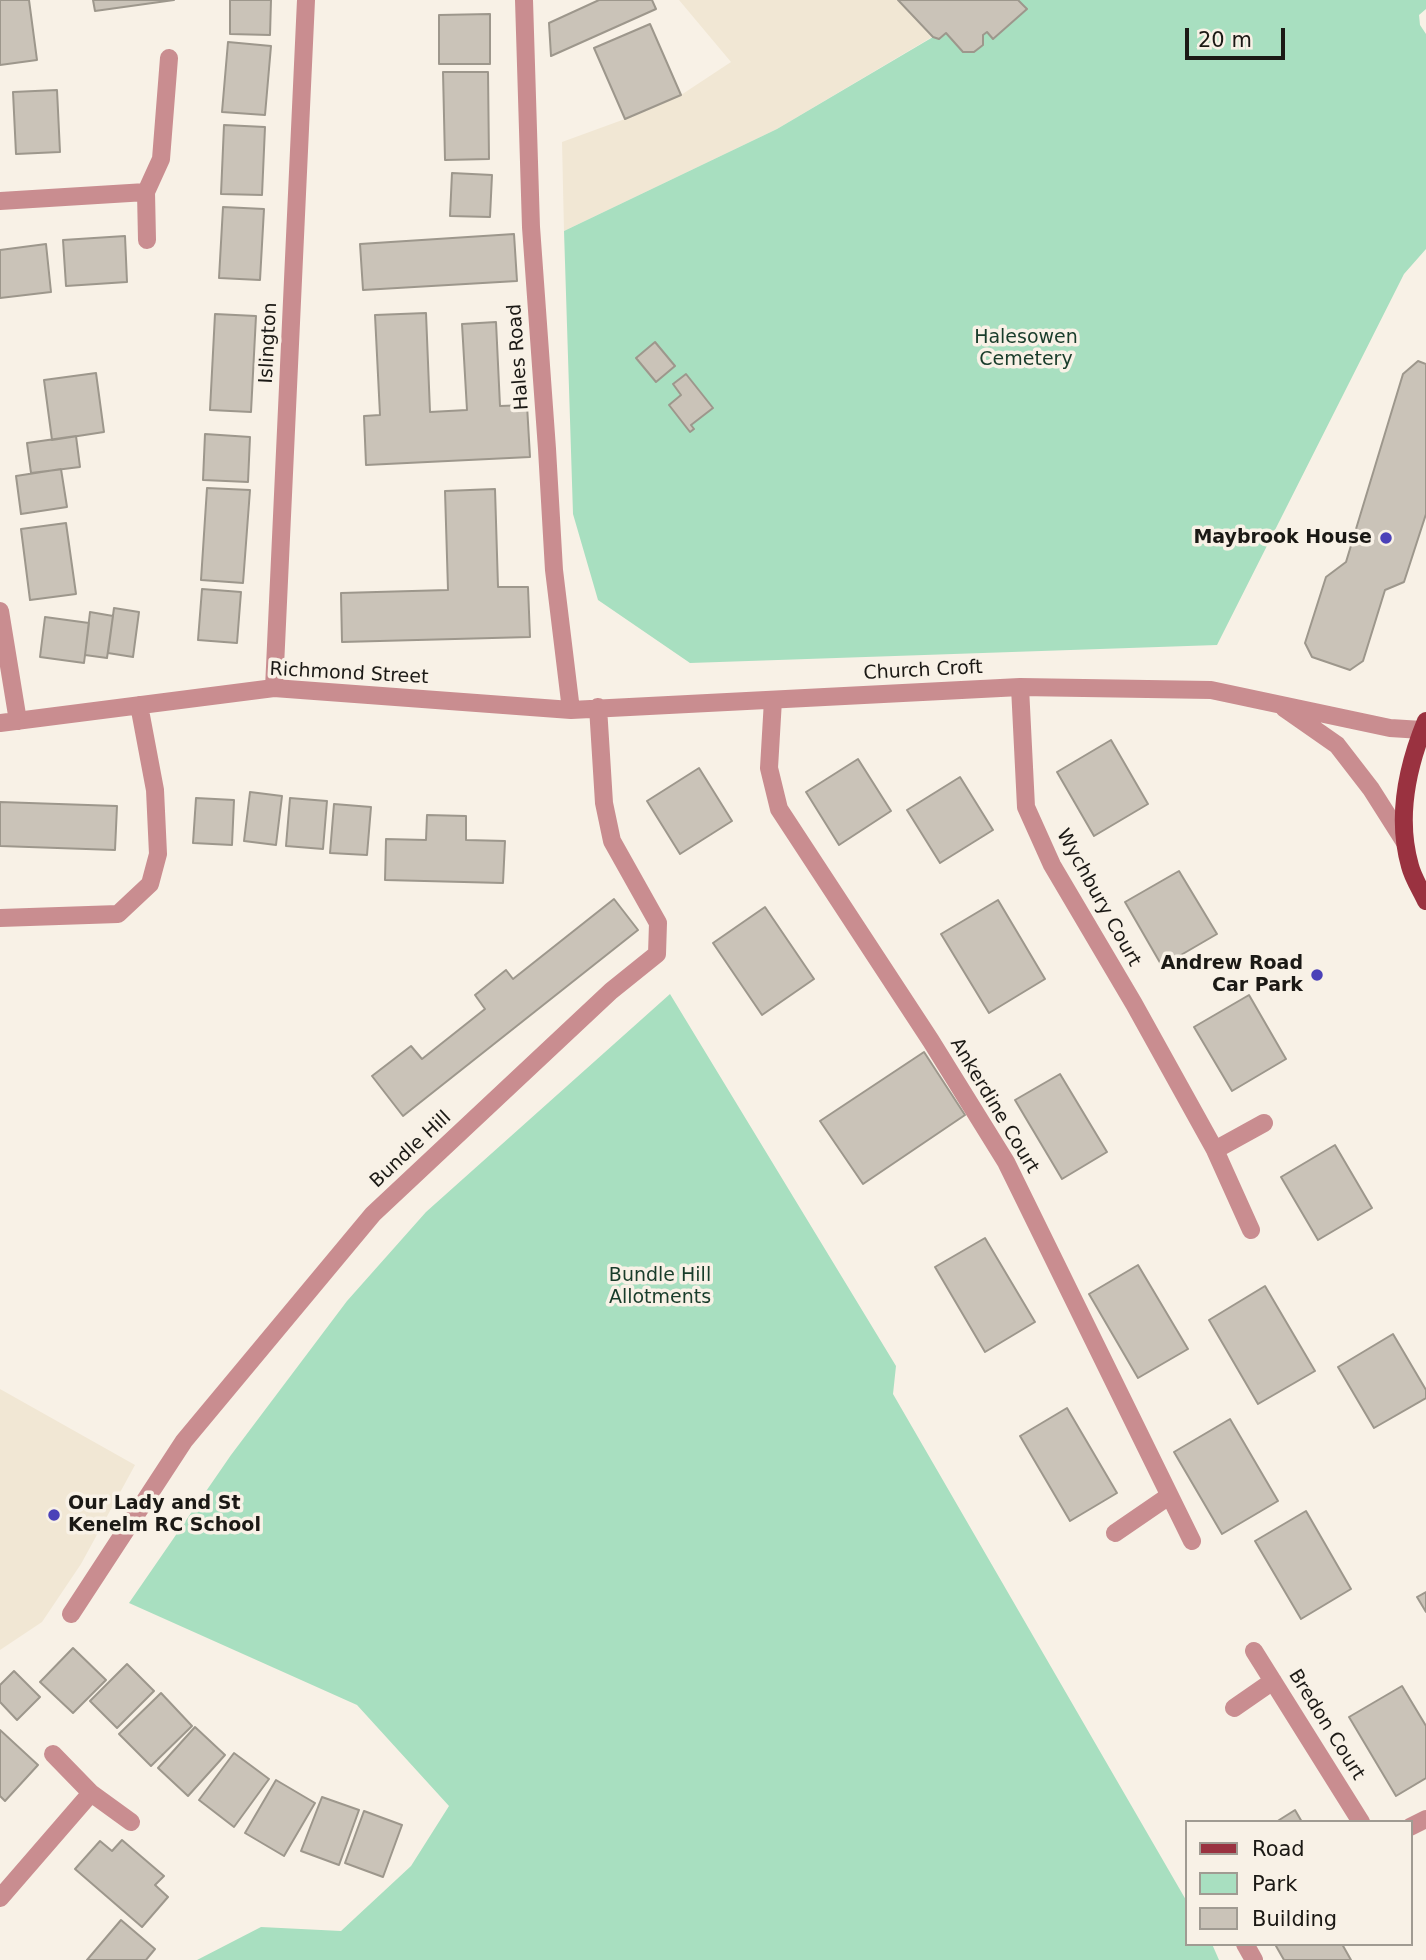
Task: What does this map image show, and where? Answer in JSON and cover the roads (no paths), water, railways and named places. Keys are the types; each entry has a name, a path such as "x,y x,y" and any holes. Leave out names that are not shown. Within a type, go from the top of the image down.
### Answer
{"main road":[{"path":"1424,725 1407,779 1403,811 1404,841 1410,869 1426,901"}],"street":[{"name":"Islington","path":"274,688 306,0"},
{"name":"Hales Road","path":"524,0 531,227 554,569 571,710"},
{"path":"147,240 146,192 162,159 169,58"},
{"path":"0,201 146,192"},
{"path":"0,611 9,722"},
{"name":"Church Croft","path":"571,710 1020,687 1210,690 1390,728 1424,725"},
{"name":"Wychbury Court","path":"1020,687 1026,807 1052,864 1215,1150 1251,1230"},
{"name":"Richmond Street","path":"9,722 274,688 571,710"},
{"name":"Ankerdine Court","path":"773,699 769,768 779,809 931,1041 1006,1162 1192,1541"},
{"name":"Church Croft","path":"1277,704 1337,745 1371,789 1404,841"},
{"path":"0,918 118,914 150,884 158,854 155,790 139,705"},
{"name":"Bundle Hill","path":"71,1614 184,1441 373,1214 611,991 657,954 658,923 612,841 604,803 598,707"},
{"path":"1215,1150 1264,1123"},
{"path":"1115,1534 1169,1496"},
{"name":"Bredon Court","path":"1254,1651 1360,1820"},
{"path":"1234,1708 1273,1681"},
{"path":"53,1754 91,1793 131,1822"},
{"path":"0,1898 91,1793"}],"place":[{"name":"Maybrook House","path":"1386,538"},
{"name":"Andrew Road Car Park","path":"1317,975"},
{"name":"Our Lady and St Kenelm RC School","path":"54,1515"}],"park label":[{"name":"Halesowen Cemetery","path":"1026,349"},
{"name":"Bundle Hill Allotments","path":"660,1287"}]}
